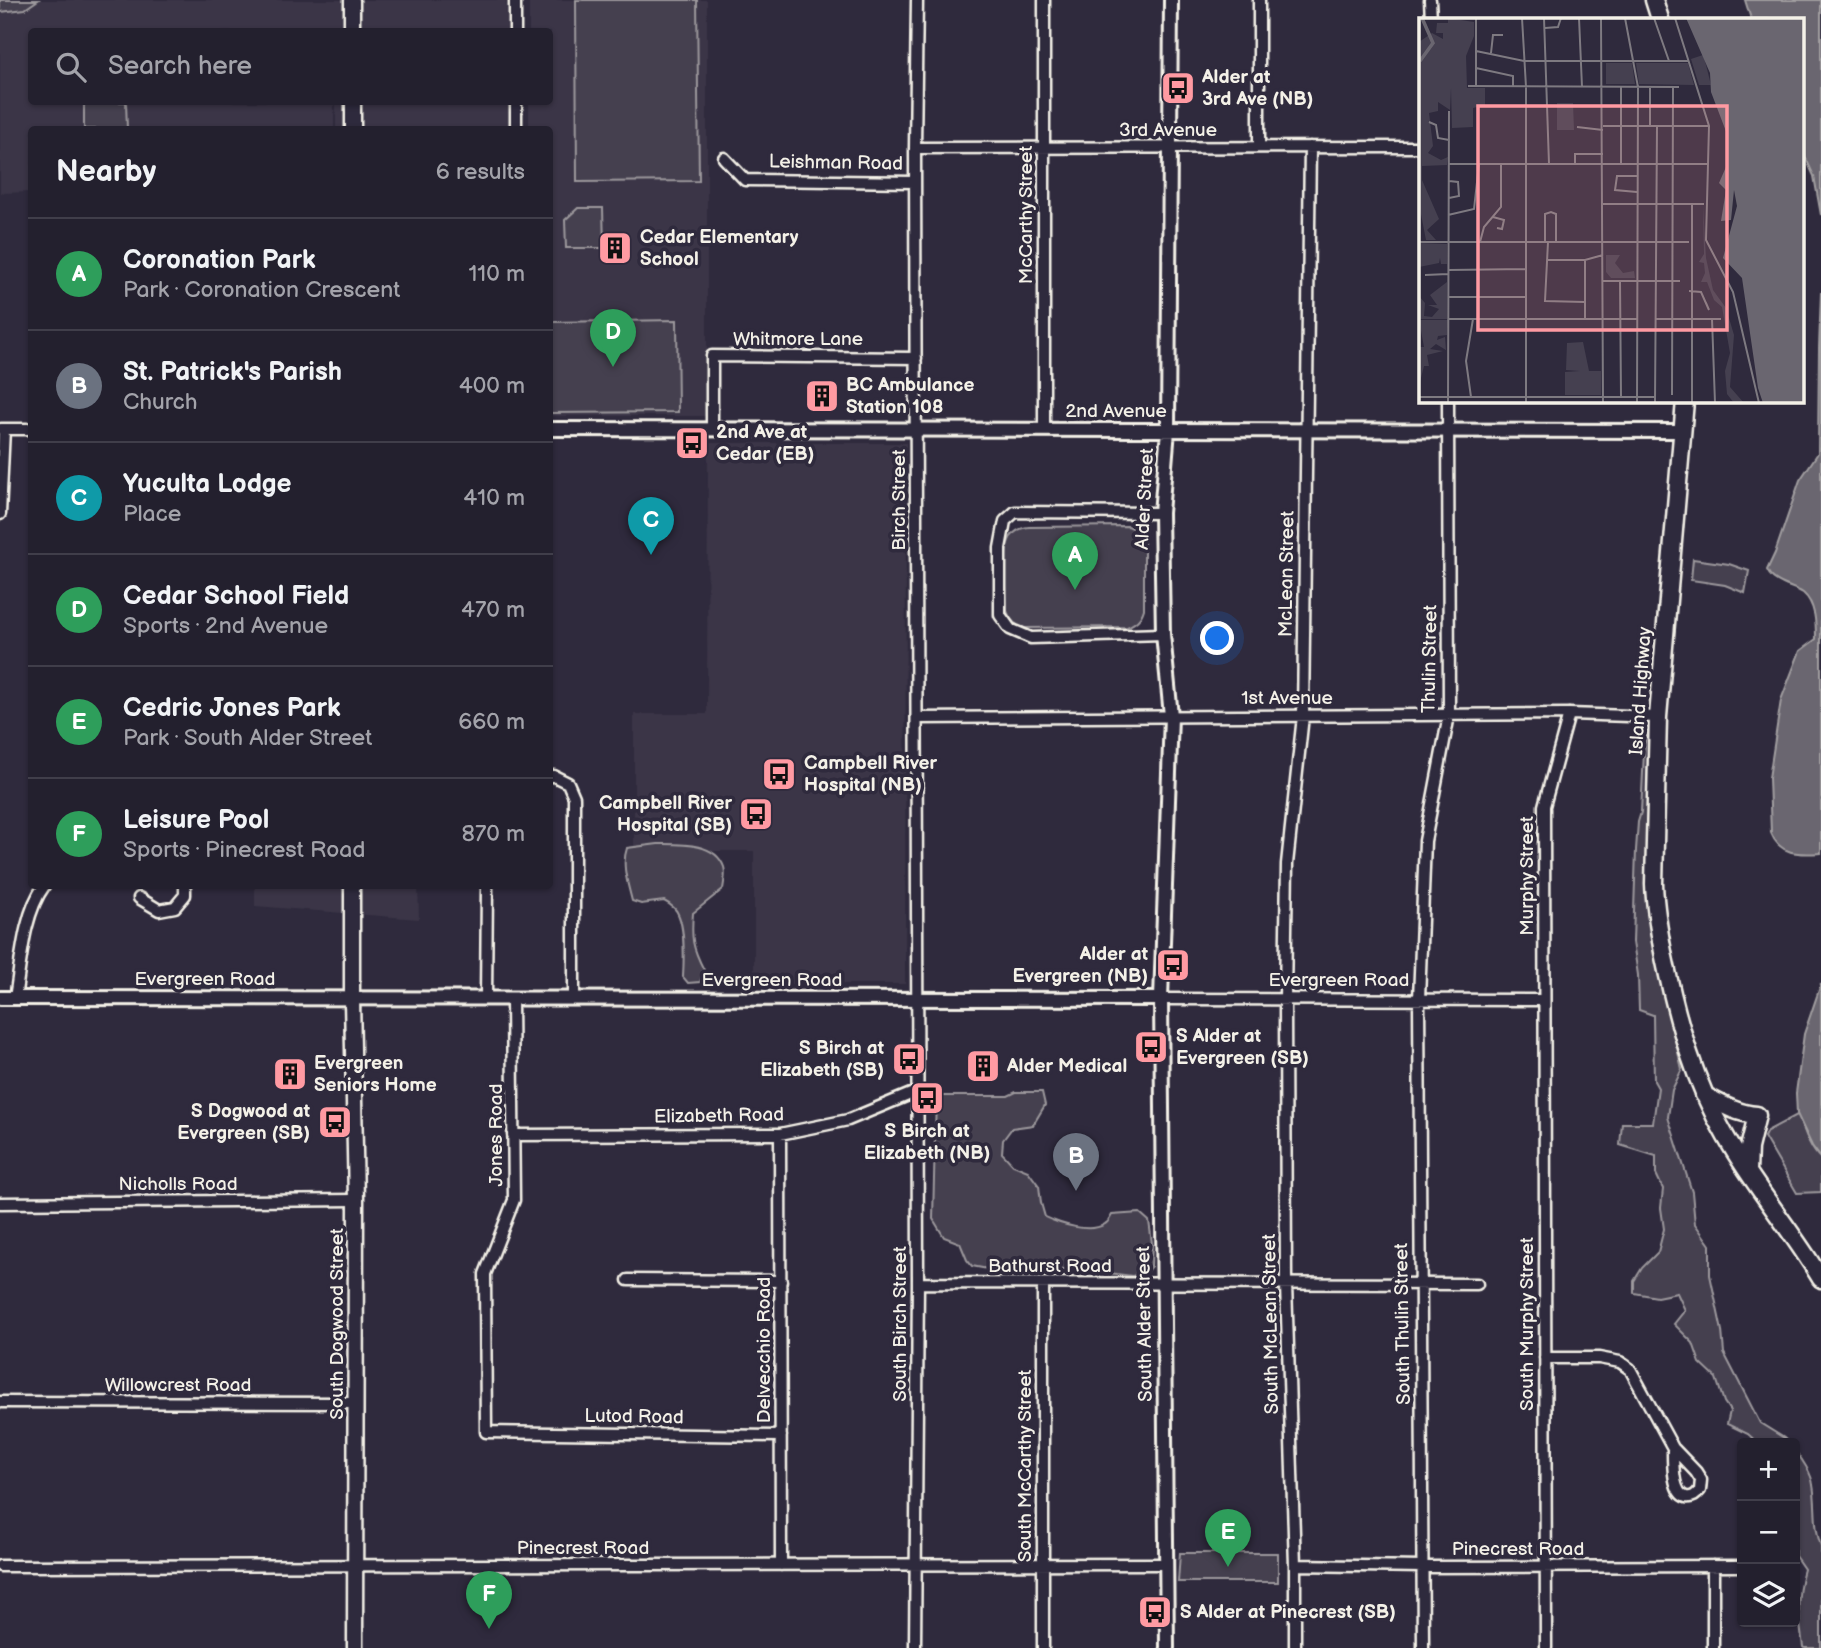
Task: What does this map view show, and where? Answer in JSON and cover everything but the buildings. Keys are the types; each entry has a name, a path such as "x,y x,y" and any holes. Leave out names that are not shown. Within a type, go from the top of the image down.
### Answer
{"main road":[{"path":"352,0 352,28"},
{"path":"1654,0 1660,18"},
{"path":"353,105 353,126"},
{"name":"Island Highway","path":"1685,402 1658,717 1655,908 1670,984 1688,1052 1704,1095 1726,1138 1821,1279"},
{"name":"South Dogwood Street","path":"352,889 356,1200 355,1648"},
{"path":"1704,1095 1747,1115 1757,1115 1749,1148 1748,1171"}],"street":[{"path":"515,0 515,28"},
{"name":"Birch Street","path":"917,0 915,182 918,999"},
{"name":"McCarthy Street","path":"1044,0 1044,430"},
{"name":"Alder Street","path":"1161,999 1171,716 1163,634 1161,513 1168,430 1171,0"},
{"path":"1259,0 1259,147"},
{"path":"1430,0 1431,18"},
{"path":"516,105 516,126"},
{"name":"McLean Street","path":"1285,999 1287,864 1303,716 1310,147"},
{"name":"3rd Avenue","path":"915,148 1419,147"},
{"name":"Leishman Road","path":"724,158 745,180 915,182"},
{"name":"Whitmore Lane","path":"712,430 712,356 916,358"},
{"name":"Thulin Street","path":"1419,999 1425,841 1449,715 1447,402"},
{"path":"0,514 2,429 28,429"},
{"name":"2nd Avenue","path":"553,429 1683,431"},
{"path":"1161,513 1015,512 1004,521 1000,548 1000,615 1010,629 1031,638 1163,634"},
{"name":"1st Avenue","path":"917,718 1569,714 1658,717"},
{"name":"Murphy Street","path":"1545,1000 1544,806 1569,714"},
{"path":"553,776 568,783 574,797 574,999"},
{"path":"15,998 26,928 42,889"},
{"path":"139,898 159,910 175,908 185,895 185,889"},
{"path":"486,889 486,999"},
{"name":"Evergreen Road","path":"0,998 1545,1000"},
{"name":"Jones Road","path":"486,1432 485,1274 514,1200 512,999"},
{"name":"South Birch Street","path":"915,1648 918,999"},
{"name":"South Alder Street","path":"1161,999 1167,1648"},
{"name":"South McLean Street","path":"1285,999 1286,1284 1295,1648"},
{"name":"South Thulin Street","path":"1419,999 1423,1648"},
{"name":"South Murphy Street","path":"1545,1000 1546,1648"},
{"name":"Elizabeth Road","path":"513,1135 780,1134 848,1120 918,1091"},
{"name":"Delvecchio Road","path":"780,1134 780,1565"},
{"name":"Nicholls Road","path":"0,1203 356,1200"},
{"path":"628,1280 781,1282"},
{"name":"Bathurst Road","path":"918,1283 1477,1284"},
{"name":"South McCarthy Street","path":"1043,1284 1043,1648"},
{"path":"1545,1358 1599,1358 1620,1362 1630,1369 1673,1448 1701,1480 1700,1490 1695,1496 1689,1498 1681,1495 1677,1489 1673,1448"},
{"name":"Willowcrest Road","path":"0,1402 356,1403"},
{"name":"Lutod Road","path":"486,1432 781,1436"},
{"name":"Pinecrest Road","path":"0,1566 1167,1564"},
{"name":"Pinecrest Road","path":"1295,1565 1737,1566"},
{"path":"1713,1566 1713,1648"}],"shaded area":[{"path":"0,0 506,0 508,28 28,28 28,105 334,105 334,126 28,126 28,192 0,193"},
{"path":"0,0 38,0 25,9 0,12"},
{"path":"529,0 707,0 707,416 553,416 553,126 529,126 529,105 553,105 553,28 529,28"},
{"path":"576,0 697,0 699,181 577,182"},
{"path":"1745,0 1821,0 1821,215 1814,176 1804,154 1804,18 1751,18"},
{"path":"84,105 126,105 127,126 84,126"},
{"path":"336,105 512,105 514,126 336,126"},
{"path":"578,208 603,208 604,248 566,248 565,220"},
{"path":"1821,292 1821,853 1806,854 1785,850 1771,833 1769,778 1781,700 1800,651 1816,639 1815,621 1811,603 1803,593 1775,580 1767,570 1800,480 1818,453"},
{"path":"677,320 678,412 553,413 553,322"},
{"path":"708,443 906,443 905,984 754,984 754,851 634,851 634,714 707,714"},
{"path":"1128,526 1138,532 1144,543 1144,609 1136,622 1127,627 1025,628 1012,620 1007,611 1006,576 1007,549 1011,536 1029,527"},
{"path":"1693,559 1729,564 1749,571 1745,593 1725,585 1691,580"},
{"path":"1647,728 1650,728 1654,937 1660,977 1682,1069 1672,1090 1668,1117 1692,1192 1695,1224 1710,1245 1710,1275 1724,1353 1760,1423 1784,1438 1752,1438 1727,1424 1730,1411 1716,1378 1700,1363 1693,1343 1674,1324 1685,1310 1677,1293 1657,1297 1634,1293 1634,1281 1642,1268 1658,1252 1664,1229 1661,1208 1663,1189 1656,1174 1656,1156 1620,1145 1622,1123 1653,1123 1658,1088 1654,1081 1653,1015 1639,1010 1633,942 1636,850"},
{"path":"658,844 705,849 713,853 724,867 723,889 693,913 693,942 704,970 700,982 688,983 683,977 681,921 674,908 664,901 641,904 632,901 625,868 627,848"},
{"path":"255,889 418,889 419,919 255,906"},
{"path":"1821,984 1821,1158 1812,1146 1797,1114 1796,1093 1804,1034"},
{"path":"1016,1092 1042,1092 1045,1105 1033,1125 1012,1128 1003,1140 1002,1153 1013,1165 1028,1171 1039,1186 1045,1217 1067,1225 1091,1228 1106,1223 1112,1215 1140,1213 1149,1221 1152,1243 1151,1266 1145,1273 1132,1276 1085,1270 993,1270 972,1266 960,1243 944,1237 933,1219 936,1096 1008,1096"},
{"path":"1799,1114 1810,1144 1821,1159 1821,1192 1797,1193 1764,1137 1767,1131"},
{"path":"1800,1457 1812,1481 1821,1546 1821,1648 1803,1647 1800,1590 1804,1569 1800,1563"},
{"path":"1180,1553 1278,1553 1278,1582 1178,1582"}],"place":[{"name":"Alder at 3rd Ave (NB)","path":"1178,88"},
{"name":"Cedar Elementary School","path":"615,248"},
{"name":"Cedar School Field","path":"613,367"},
{"name":"BC Ambulance Station 108","path":"822,396"},
{"name":"2nd Ave at Cedar (EB)","path":"692,443"},
{"name":"Yuculta Lodge","path":"651,555"},
{"name":"Coronation Park","path":"1075,590"},
{"name":"Campbell River Hospital (NB)","path":"779,774"},
{"name":"Campbell River Hospital (SB)","path":"756,814"},
{"name":"Alder at Evergreen (NB)","path":"1173,965"},
{"name":"S Alder at Evergreen (SB)","path":"1151,1047"},
{"name":"S Birch at Elizabeth (SB)","path":"909,1059"},
{"name":"Alder Medical","path":"983,1066"},
{"name":"Evergreen Seniors Home","path":"290,1074"},
{"name":"S Birch at Elizabeth (NB)","path":"927,1098"},
{"name":"S Dogwood at Evergreen (SB)","path":"335,1122"},
{"name":"St. Patrick's Parish","path":"1076,1191"},
{"name":"Cedric Jones Park","path":"1228,1567"},
{"name":"S Alder at Pinecrest (SB)","path":"1155,1612"},
{"name":"Leisure Pool","path":"489,1629"}]}
